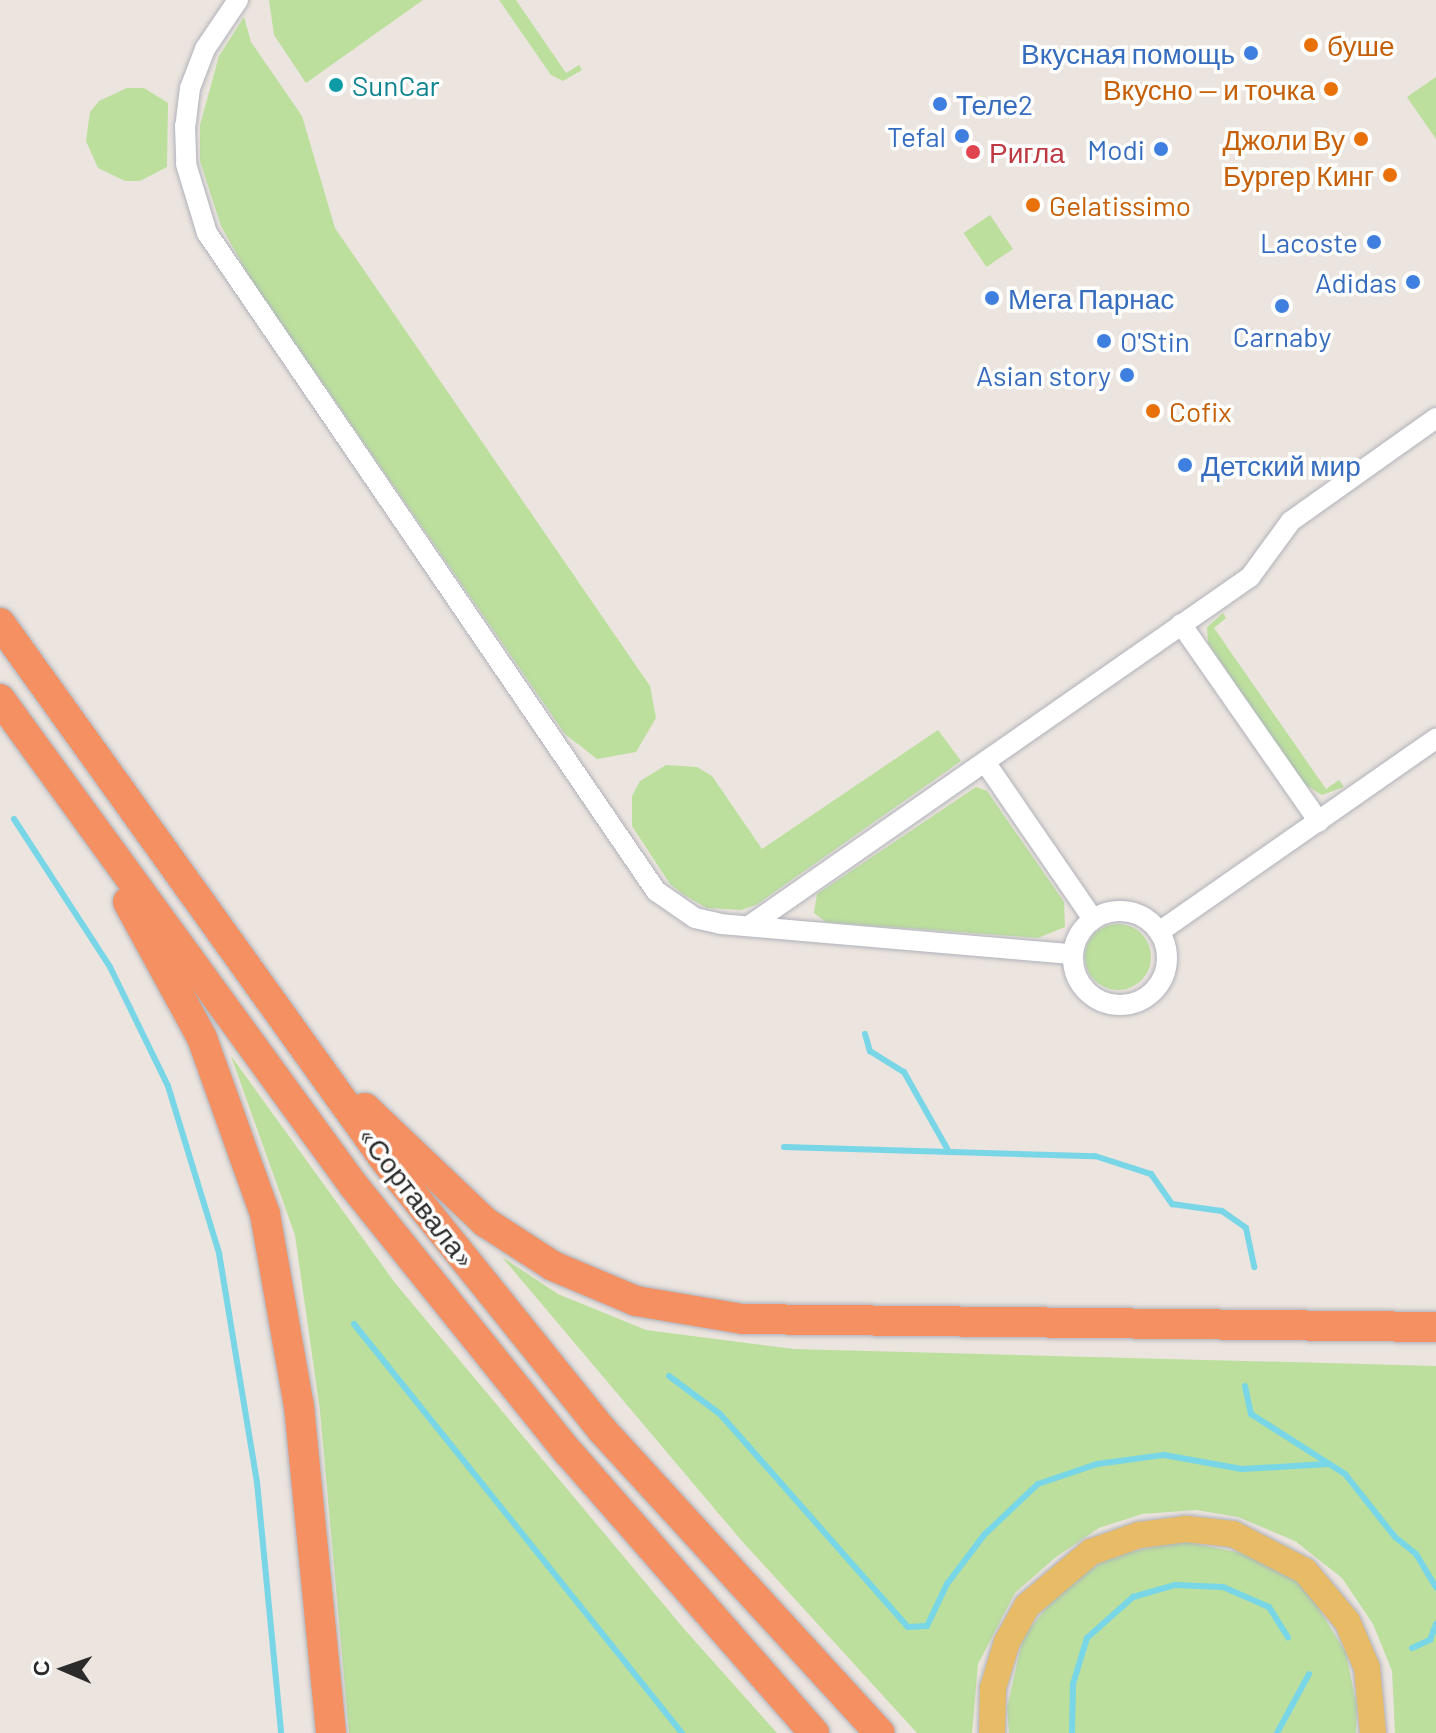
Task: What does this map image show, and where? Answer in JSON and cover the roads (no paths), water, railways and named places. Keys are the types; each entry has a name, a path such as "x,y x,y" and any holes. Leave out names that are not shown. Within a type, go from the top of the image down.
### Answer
{"highway":[{"name":"«Сортавала»","path":"0,623 385,1160 602,1430 880,1733"},
{"name":"«Сортавала»","path":"0,699 354,1186 569,1453 814,1733"},
{"path":"67,792 202,1038 265,1214 299,1406 331,1733"},
{"path":"324,1074 485,1222 553,1266 636,1301 742,1319 1436,1327"}],"main road":[{"path":"992,1733 993,1688 1007,1642 1027,1606 1091,1552 1139,1535 1186,1529 1233,1534 1305,1571 1347,1621 1367,1668 1373,1733"}],"street":[{"path":"238,0 205,49 190,88 185,126 186,164 207,233 656,891 695,918 749,926 1073,954"},
{"path":"749,926 1260,568 1291,521 1436,418"},
{"path":"1181,624 1319,822"},
{"path":"1159,932 1436,739"},
{"path":"985,762 1093,919"},
{"path":"1121,911 1135,914 1159,932 1166,946 1162,979 1153,992 1131,1003 1107,1004 1092,996 1074,970 1073,954 1093,919 1121,911"}],"waterway":[{"path":"14,819 110,967 168,1086 219,1253 257,1482 281,1733"},
{"path":"865,1034 870,1051 904,1072 949,1152"},
{"path":"784,1147 1095,1156 1151,1174 1172,1204 1222,1211 1246,1228 1254,1267"},
{"path":"354,1324 682,1733"},
{"path":"669,1376 720,1414 908,1627 927,1626 947,1584 984,1535 1038,1484 1097,1464 1164,1455 1242,1469 1328,1464"},
{"path":"1245,1386 1251,1414 1345,1474 1395,1537 1416,1554 1436,1587"},
{"path":"1072,1733 1073,1684 1087,1638 1133,1597 1175,1585 1223,1587 1269,1607 1288,1638"},
{"path":"1412,1648 1430,1640 1436,1624"},
{"path":"1277,1733 1309,1674"}],"place":[{"name":"буше","path":"1311,45"},
{"name":"Вкусная помощь","path":"1251,53"},
{"name":"SunCar","path":"336,85"},
{"name":"Вкусно — и точка","path":"1331,89"},
{"name":"Теле2","path":"940,104"},
{"name":"Tefal","path":"962,136"},
{"name":"Джоли Ву","path":"1361,139"},
{"name":"Modi","path":"1161,149"},
{"name":"Ригла","path":"973,152"},
{"name":"Бургер Кинг","path":"1390,175"},
{"name":"Gelatissimo","path":"1033,205"},
{"name":"Lacoste","path":"1374,242"},
{"name":"Adidas","path":"1413,282"},
{"name":"Мега Парнас","path":"992,298"},
{"name":"Carnaby","path":"1282,306"},
{"name":"O'Stin","path":"1104,341"},
{"name":"Asian story","path":"1127,375"},
{"name":"Cofix","path":"1153,411"},
{"name":"Детский мир","path":"1185,465"}]}
